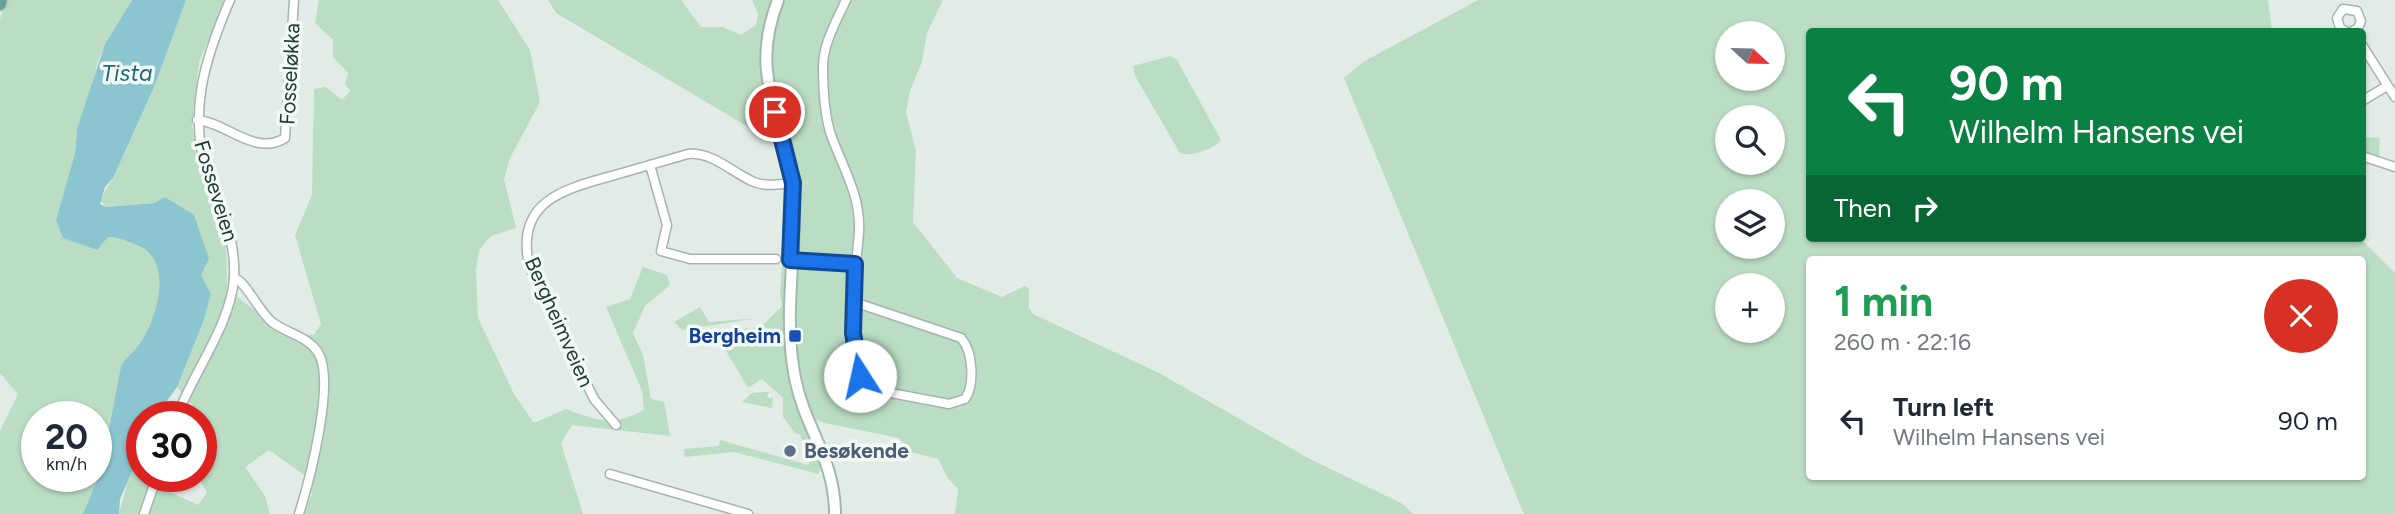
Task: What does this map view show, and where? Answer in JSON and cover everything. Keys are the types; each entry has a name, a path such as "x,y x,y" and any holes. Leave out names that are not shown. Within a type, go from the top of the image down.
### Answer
{"main road":[{"path":"778,0 766,37 766,77 793,183 790,260 794,374 805,414 830,468 835,514"}],"street":[{"name":"Fosseveien","path":"184,401 225,315 234,278 232,234 203,157 197,120 206,63 230,0"},
{"name":"Fosseløkka","path":"197,120 209,122 248,142 280,141 285,138 294,0"},
{"path":"846,0 828,42 823,66 829,127 858,205 854,302 855,349 865,386 948,404 965,399 971,385 968,350 961,338 854,302"},
{"path":"2366,52 2395,97"},
{"path":"2366,99 2387,86"},
{"name":"Bergheimveien","path":"616,425 594,400 532,274 526,250 526,234 536,213 560,192 695,154 716,160 755,182 793,183"},
{"path":"2366,156 2374,157 2395,167"},
{"path":"650,166 667,225 662,251 690,259 776,259"},
{"path":"790,260 855,264"},
{"path":"234,278 243,284 256,305 272,322 310,343 323,362 323,404 316,449 299,514"},
{"path":"610,474 748,514"},
{"path":"144,514 151,492"}],"green space":[{"path":"0,0 132,0 105,44 97,64 90,96 77,129 75,153 56,220 82,243 96,250 108,237 139,246 150,254 159,278 156,308 145,336 121,367 112,414 112,401 21,401 21,492 92,492 83,514 0,514 0,431 18,394 0,373 0,19 3,9"},
{"path":"186,0 225,0 199,62 192,124 196,151 226,230 227,289 285,334 314,335 321,324 295,235 312,195 314,89 326,87 342,100 350,91 345,84 348,73 333,57 333,40 315,23 319,0 498,0 530,50 540,102 510,158 504,179 516,228 491,236 479,250 476,271 478,318 514,394 534,423 566,409 596,419 623,419 644,410 642,391 606,307 630,299 643,267 667,275 670,285 645,306 633,333 643,355 651,399 664,402 670,436 572,425 561,443 583,514 304,514 312,494 304,475 269,450 245,467 265,496 270,514 119,514 126,488 126,492 170,492 198,505 206,492 217,492 217,401 189,401 177,387 204,320 211,294 201,275 183,211 165,197 154,203 106,207 100,200 113,178 155,85"},
{"path":"548,0 681,0 701,27 723,27 741,35 756,25 758,14 752,0 943,0 927,33 922,62 910,91 906,112 916,151 913,222 957,278 1002,297 1025,286 1029,289 1029,308 1033,314 1159,373 1308,458 1403,504 1413,514 955,514 958,489 947,477 938,459 911,452 899,438 824,423 801,414 813,441 809,446 804,445 800,434 795,433 783,417 783,398 762,379 748,388 719,339 729,330 761,327 782,306 780,295 787,190 777,144 556,13"},
{"path":"1478,0 2268,0 2272,28 1806,28 1806,242 2364,242 2395,273 2395,514 1524,514 1344,78 1363,62"},
{"path":"1170,56 1177,60 1221,140 1202,151 1180,153 1135,76 1133,66"},
{"path":"2366,137 2380,138 2379,156 2366,152"},
{"path":"700,307 709,322 759,318 682,330 674,322"},
{"path":"769,392 767,396 770,399 773,397 772,408 742,402 752,393"},
{"path":"720,440 808,465 811,456 817,454 821,460 819,474 734,452 685,457 684,449 719,446"}],"water":[{"name":"Tista","path":"132,0 186,0 155,85 113,178 105,187 100,204 106,207 154,203 165,197 194,215 209,259 201,275 211,294 204,320 177,387 167,401 126,401 126,485 120,499 119,514 83,514 92,492 112,492 112,413 121,366 145,335 159,293 156,265 150,254 139,246 108,237 97,250 63,238 56,220 75,153 77,129 105,44"}],"place":[{"name":"Bergheim","path":"795,336"},
{"name":"Besøkende","path":"790,451"}],"route":[{"path":"775,112 791,166 793,183 794,212 790,260 855,264 853,333 860,376"}]}
